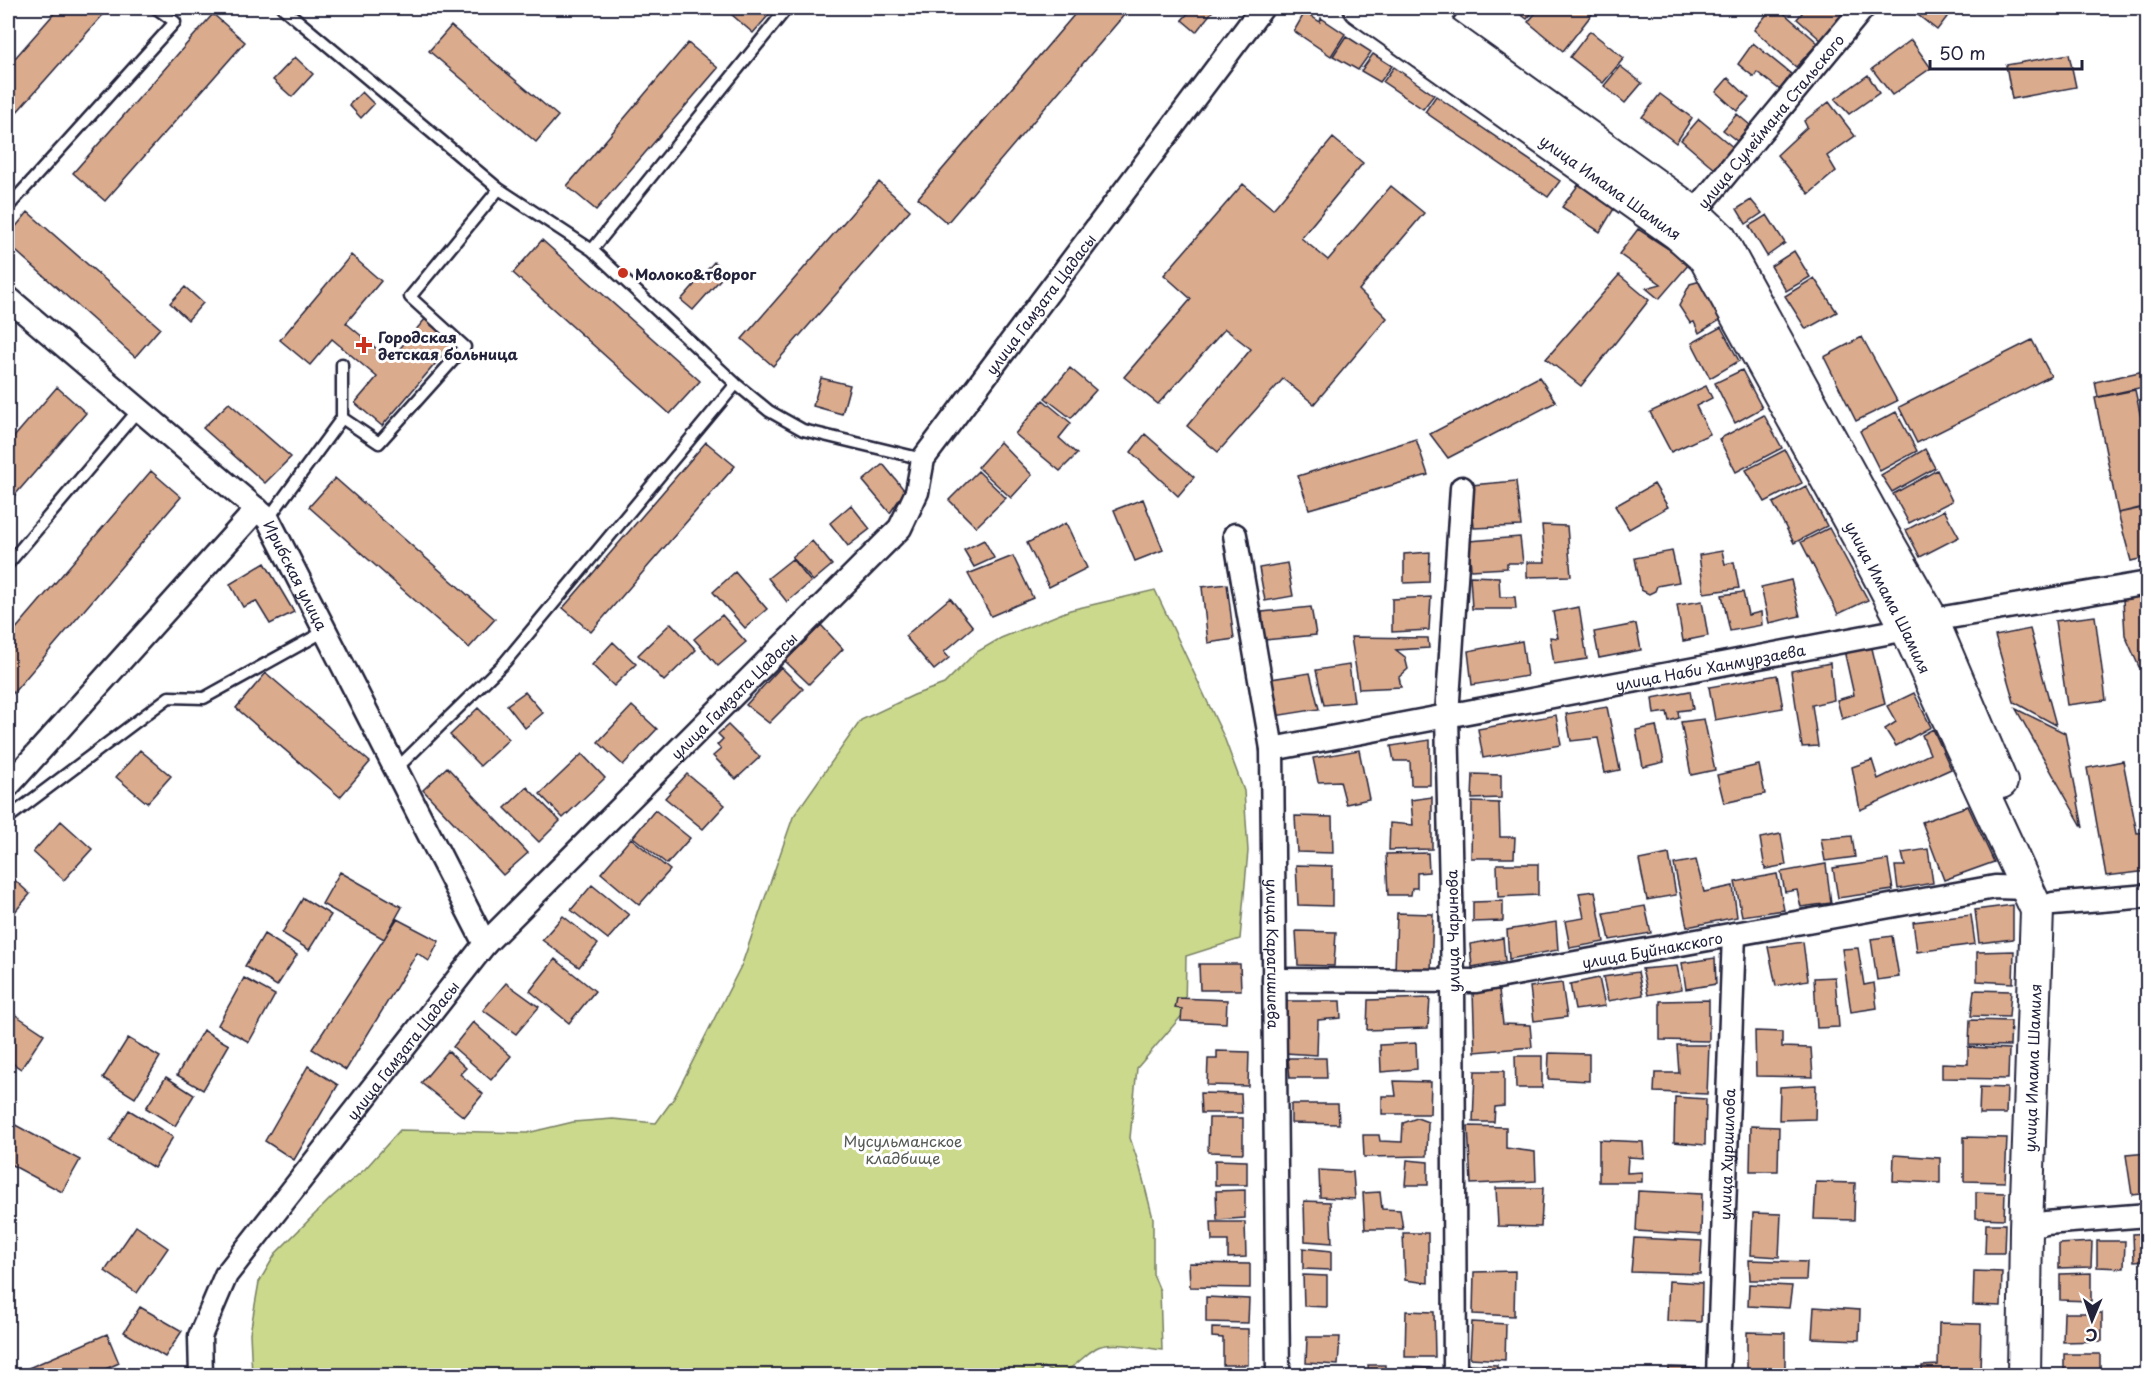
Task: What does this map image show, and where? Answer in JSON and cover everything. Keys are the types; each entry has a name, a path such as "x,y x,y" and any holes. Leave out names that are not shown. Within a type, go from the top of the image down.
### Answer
{"main road":[{"name":"улица Имама Шамиля","path":"1360,8 1686,224 1720,238 1870,510 2040,896 2036,1225 2043,1376"},
{"name":"улица Имама Шамиля","path":"1410,8 1686,224"},
{"name":"улица Имама Шамиля","path":"2024,1376 2036,1225"}],"street":[{"name":"улица Гамзата Цадасы","path":"199,1375 200,1336 226,1275 485,944 900,528 917,492 923,459 1262,8"},
{"path":"1415,46 1446,8"},
{"name":"улица Сулеймана Стальского","path":"1686,224 1863,8"},
{"path":"8,298 263,514"},
{"name":"улица Чаринова","path":"1455,1376 1453,981 1447,715 1462,488"},
{"name":"Ирибская улица","path":"8,786 263,514 485,944"},
{"name":"улица Карагишиева","path":"1235,535 1272,749 1278,1376"},
{"name":"улица Наби Ханмурзаева","path":"1272,749 2148,583"},
{"name":"улица Буйнакского","path":"1274,980 1476,981 1995,887 2040,896 2148,896"},
{"name":"улица Хуршилова","path":"1718,1376 1734,934"},
{"path":"2036,1225 2148,1215"}],"lane":[{"path":"8,207 175,22 156,8"},
{"path":"283,8 499,189 592,250 736,384 769,411 803,430 923,459"},
{"path":"592,250 787,8"},
{"path":"342,417 379,443 465,347 410,297 499,189"},
{"path":"263,514 342,417 342,364"},
{"path":"396,769 505,663 736,384"},
{"path":"8,564 140,408"},
{"path":"8,819 169,697 204,699 325,631"}],"green space":[{"name":"Мусульманское кладбище","path":"1155,590 1224,737 1244,791 1248,851 1240,939 1186,956 1185,1012 1137,1068 1130,1138 1153,1218 1153,1274 1160,1291 1162,1350 1128,1345 1102,1346 1064,1371 1056,1374 1043,1367 1038,1376 252,1376 250,1333 259,1282 276,1253 332,1197 365,1169 400,1130 527,1133 573,1122 613,1119 656,1123 674,1098 742,964 793,817 861,720 914,695 944,684 975,653 1001,638 1070,610"}],"building":[{"path":"59,8 109,8 8,122 8,66"},
{"path":"724,8 775,8 753,33"},
{"path":"1080,8 1130,8 947,223 918,198"},
{"path":"1193,8 1215,8 1196,32 1182,20"},
{"path":"1512,8 1536,8 1527,19"},
{"path":"1540,8 1596,9 1563,51 1528,22"},
{"path":"1772,8 1778,8 1818,43 1796,67 1754,30"},
{"path":"1806,8 1848,8 1822,41 1797,19"},
{"path":"1923,8 1954,8 1937,30 1918,15"},
{"path":"1305,12 1320,22 1321,18 1345,34 1331,56 1294,31"},
{"path":"213,14 245,42 105,201 73,173"},
{"path":"451,26 558,116 536,142 429,51"},
{"path":"1590,31 1624,58 1603,83 1570,57"},
{"path":"1346,36 1371,52 1358,70 1333,56"},
{"path":"1911,40 1931,68 1892,95 1872,69"},
{"path":"688,43 718,68 596,210 567,186"},
{"path":"1753,43 1791,74 1780,90 1757,72 1754,77 1738,64"},
{"path":"1373,54 1392,66 1380,82 1361,71"},
{"path":"2069,54 2076,87 2012,99 2006,65"},
{"path":"295,57 313,74 292,97 273,80"},
{"path":"1620,66 1642,83 1625,103 1604,86"},
{"path":"1394,67 1434,95 1423,109 1383,82"},
{"path":"1868,75 1879,93 1849,114 1835,99"},
{"path":"1728,78 1749,98 1737,111 1716,92"},
{"path":"362,92 374,104 361,118 349,105"},
{"path":"1660,94 1692,118 1676,143 1642,117"},
{"path":"1436,96 1560,181 1548,197 1425,112"},
{"path":"2148,96 2148,128 2141,97"},
{"path":"1829,102 1855,136 1827,156 1836,171 1809,194 1777,155 1807,127 1804,121"},
{"path":"1737,114 1750,125 1737,141 1723,130"},
{"path":"1699,119 1734,148 1716,170 1681,140"},
{"path":"1333,138 1363,163 1301,238 1328,260 1391,186 1424,213 1359,290 1387,318 1314,404 1283,379 1218,452 1187,426 1251,349 1225,329 1158,404 1124,377 1191,299 1164,275 1243,184 1273,209"},
{"path":"879,182 910,210 773,366 742,339"},
{"path":"1579,184 1615,207 1600,232 1562,207"},
{"path":"1751,200 1762,213 1746,224 1737,209"},
{"path":"28,212 160,328 135,357 8,244 8,236"},
{"path":"1767,215 1785,243 1767,256 1749,226"},
{"path":"1638,229 1690,263 1659,299 1646,288 1661,284 1619,254"},
{"path":"542,240 700,381 670,414 513,273"},
{"path":"1794,251 1810,277 1786,291 1771,266"},
{"path":"351,255 381,281 346,323 390,360 426,318 454,342 382,426 355,403 377,377 332,339 310,365 280,340"},
{"path":"714,262 726,273 693,310 681,300"},
{"path":"1619,275 1649,300 1581,386 1546,359"},
{"path":"1814,278 1837,312 1806,329 1785,296"},
{"path":"1708,279 1725,317 1699,333 1694,322 1690,323 1679,306 1690,284"},
{"path":"185,287 203,303 188,320 170,303"},
{"path":"1721,327 1739,361 1710,378 1692,343"},
{"path":"1862,337 1897,401 1856,421 1824,357"},
{"path":"2032,340 2051,376 1917,443 1899,407"},
{"path":"1070,368 1096,390 1071,418 1045,398"},
{"path":"1742,370 1762,408 1735,423 1715,383"},
{"path":"2148,370 2148,386 2098,397 2095,382"},
{"path":"1539,377 1556,402 1448,458 1430,434"},
{"path":"821,378 850,385 842,414 813,406"},
{"path":"1706,386 1712,398 1696,406 1710,434 1671,452 1650,412"},
{"path":"57,387 86,413 8,503 8,444"},
{"path":"2135,390 2148,450 2148,507 2118,513 2095,398"},
{"path":"1043,400 1071,423 1059,438 1077,454 1060,471 1015,434"},
{"path":"229,403 291,457 265,483 203,428"},
{"path":"1896,412 1917,451 1880,471 1860,431"},
{"path":"1764,415 1782,448 1736,472 1719,439"},
{"path":"1145,434 1194,477 1178,496 1131,452"},
{"path":"1416,439 1428,475 1309,509 1298,476"},
{"path":"706,442 735,466 591,632 563,608"},
{"path":"1000,442 1032,475 1011,498 978,467"},
{"path":"1925,449 1935,468 1892,492 1881,475"},
{"path":"1785,450 1802,483 1765,502 1746,470"},
{"path":"883,464 905,491 890,513 863,481"},
{"path":"1937,470 1952,501 1909,523 1893,494"},
{"path":"151,471 181,497 8,699 8,638"},
{"path":"978,471 1006,498 976,527 949,500"},
{"path":"335,478 495,619 469,648 309,507"},
{"path":"1516,481 1521,526 1474,528 1471,485"},
{"path":"1654,484 1668,507 1629,529 1615,506"},
{"path":"1806,486 1827,526 1794,543 1773,503"},
{"path":"1143,499 1163,550 1135,561 1114,510"},
{"path":"851,505 870,529 848,546 830,523"},
{"path":"2148,506 2148,557 2131,561 2118,513"},
{"path":"1944,510 1959,537 1920,557 1906,530"},
{"path":"1066,523 1087,568 1049,587 1027,543"},
{"path":"1542,525 1567,526 1571,576 1527,577 1527,562 1545,562"},
{"path":"1829,528 1868,600 1838,614 1801,542"},
{"path":"1520,537 1523,563 1507,563 1507,568 1471,570 1469,541"},
{"path":"984,540 994,558 974,567 964,550"},
{"path":"812,541 832,565 813,581 792,557"},
{"path":"1672,551 1679,582 1657,586 1655,591 1649,594 1641,590 1635,558"},
{"path":"1722,551 1725,564 1734,562 1739,588 1704,593 1699,555"},
{"path":"1430,552 1429,582 1404,583 1404,554"},
{"path":"1013,556 1033,598 991,616 968,574"},
{"path":"792,559 811,582 787,602 768,578"},
{"path":"265,563 294,612 270,624 256,601 243,607 230,584"},
{"path":"1287,563 1293,596 1265,601 1259,568"},
{"path":"735,572 767,609 745,628 713,592"},
{"path":"1470,576 1499,577 1500,597 1515,597 1516,609 1472,609"},
{"path":"1791,580 1800,616 1769,623 1761,587"},
{"path":"1227,584 1234,639 1208,643 1202,587"},
{"path":"1743,592 1748,615 1761,612 1762,625 1730,631 1722,595"},
{"path":"2148,595 2148,665 2139,667 2125,635 2123,600"},
{"path":"1431,597 1429,630 1392,632 1392,599"},
{"path":"950,598 973,627 944,652 949,658 934,670 905,636"},
{"path":"1702,601 1708,636 1683,641 1677,605"},
{"path":"1311,607 1316,635 1265,640 1262,612"},
{"path":"1579,607 1587,659 1554,664 1550,637 1558,638 1553,612"},
{"path":"722,615 746,642 718,666 694,639"},
{"path":"2095,616 2106,700 2067,705 2055,621"},
{"path":"671,623 696,650 664,681 638,655"},
{"path":"1636,624 1641,650 1599,658 1594,632"},
{"path":"821,625 843,649 809,684 785,661"},
{"path":"2030,629 2056,725 2014,702 1995,636"},
{"path":"1351,637 1428,638 1429,648 1396,650 1405,657 1408,669 1399,677 1401,687 1359,689"},
{"path":"1522,641 1527,676 1472,685 1468,651"},
{"path":"613,642 636,664 614,686 592,665"},
{"path":"1871,644 1885,704 1842,719 1837,700 1854,695 1844,650"},
{"path":"1830,663 1834,700 1812,705 1818,746 1802,747 1791,671"},
{"path":"1349,665 1354,702 1324,705 1316,670"},
{"path":"781,667 803,689 769,723 746,705"},
{"path":"266,673 370,762 340,797 236,708"},
{"path":"1310,673 1319,709 1275,716 1271,679"},
{"path":"1777,675 1783,708 1715,720 1709,687"},
{"path":"1690,691 1693,709 1678,711 1679,718 1669,721 1667,712 1654,714 1652,698"},
{"path":"525,692 543,713 525,728 507,705"},
{"path":"1914,693 1931,727 1896,746 1885,729 1896,722 1887,706"},
{"path":"632,706 657,729 623,765 598,742"},
{"path":"1607,707 1620,770 1605,773 1598,738 1571,741 1566,714"},
{"path":"478,708 509,739 480,766 450,735"},
{"path":"2016,709 2065,733 2083,828"},
{"path":"1556,715 1561,745 1483,758 1478,729"},
{"path":"1704,719 1715,770 1691,775 1681,722"},
{"path":"728,725 760,757 736,779 713,756 721,749 717,745 723,739 718,734"},
{"path":"1656,726 1664,762 1643,767 1636,730"},
{"path":"1933,729 1951,769 1860,810 1852,767 1872,760 1878,779 1930,754 1922,735"},
{"path":"1430,740 1430,785 1411,785 1410,761 1394,761 1391,746"},
{"path":"140,750 171,776 147,803 116,777"},
{"path":"1359,750 1369,799 1346,804 1340,781 1318,782 1313,758"},
{"path":"582,754 605,778 563,818 540,794"},
{"path":"2123,761 2137,833 2148,832 2148,871 2106,876 2087,768"},
{"path":"1759,765 1765,794 1724,803 1717,775"},
{"path":"447,767 528,853 503,875 423,790"},
{"path":"687,774 725,805 703,829 665,798"},
{"path":"1473,774 1501,775 1501,798 1472,799"},
{"path":"527,787 560,821 539,842 505,808"},
{"path":"1432,797 1432,849 1389,850 1390,823 1413,825 1411,800"},
{"path":"1472,802 1499,803 1500,837 1515,837 1514,858 1471,858"},
{"path":"1968,806 1994,862 1944,880 1922,822"},
{"path":"655,810 690,838 667,864 633,837"},
{"path":"1295,816 1332,817 1333,853 1297,852"},
{"path":"61,821 92,849 64,880 33,852"},
{"path":"1781,834 1786,865 1765,869 1760,838"},
{"path":"1852,836 1855,857 1825,861 1821,839"},
{"path":"631,838 670,870 639,905 601,873"},
{"path":"1928,849 1933,883 1898,889 1895,866 1905,866 1902,853"},
{"path":"1428,853 1429,872 1417,873 1417,888 1412,888 1411,895 1388,895 1386,854"},
{"path":"1669,854 1676,895 1647,900 1639,860"},
{"path":"1696,860 1704,892 1733,886 1737,917 1687,927 1674,864"},
{"path":"1888,860 1893,890 1838,898 1833,868"},
{"path":"1497,864 1538,864 1538,895 1498,897"},
{"path":"1826,864 1831,903 1801,907 1797,890 1785,892 1781,872"},
{"path":"1296,865 1332,866 1332,906 1298,905"},
{"path":"340,872 402,907 384,939 322,904"},
{"path":"8,874 30,894 8,920"},
{"path":"1777,874 1784,910 1742,916 1735,882"},
{"path":"592,885 629,915 608,939 571,910"},
{"path":"1595,891 1604,942 1570,948 1565,921 1584,918 1579,893"},
{"path":"303,898 331,915 309,950 282,933"},
{"path":"1503,901 1503,921 1473,922 1473,902"},
{"path":"2013,905 2013,939 1979,943 1975,910"},
{"path":"1645,906 1651,933 1610,940 1604,913"},
{"path":"1397,913 1433,914 1431,971 1395,970"},
{"path":"1971,915 1975,944 1917,952 1913,922"},
{"path":"563,916 598,944 579,967 542,940"},
{"path":"397,919 439,941 429,961 417,953 346,1070 312,1049"},
{"path":"1556,922 1558,950 1509,959 1507,930"},
{"path":"1296,931 1336,932 1334,966 1298,965"},
{"path":"264,934 297,955 277,986 245,966"},
{"path":"1892,936 1899,977 1877,980 1871,939"},
{"path":"1503,938 1505,961 1472,967 1470,944"},
{"path":"1803,942 1808,980 1776,986 1768,947"},
{"path":"1858,948 1864,985 1874,983 1877,1008 1851,1012 1842,949"},
{"path":"2014,951 2013,983 1977,981 1977,952"},
{"path":"1715,958 1716,984 1686,989 1682,963"},
{"path":"555,959 595,991 569,1023 530,991"},
{"path":"1199,964 1240,964 1241,990 1200,990"},
{"path":"1677,966 1682,989 1648,995 1642,969"},
{"path":"1638,972 1643,995 1608,1001 1603,977"},
{"path":"1835,977 1839,1027 1817,1028 1814,978"},
{"path":"244,978 275,995 249,1042 218,1025"},
{"path":"1599,978 1605,1006 1575,1010 1570,984"},
{"path":"506,983 539,1007 516,1034 483,1010"},
{"path":"1562,983 1567,1017 1534,1021 1530,987"},
{"path":"1499,990 1503,1024 1530,1025 1532,1047 1475,1052 1473,992"},
{"path":"1974,990 2011,991 2009,1017 1971,1016"},
{"path":"1177,998 1227,1000 1226,1023 1181,1021 1182,1009 1175,1008"},
{"path":"1430,998 1428,1028 1367,1030 1368,1000"},
{"path":"1709,1000 1709,1041 1660,1040 1660,1001"},
{"path":"1287,1001 1340,1001 1341,1018 1318,1020 1317,1055 1285,1053"},
{"path":"8,1010 44,1034 21,1069 8,1060"},
{"path":"1970,1020 2011,1021 2010,1046 1969,1045"},
{"path":"473,1022 511,1056 491,1080 453,1047"},
{"path":"203,1030 229,1045 203,1090 177,1075"},
{"path":"1755,1031 1782,1032 1782,1047 1811,1048 1813,1077 1756,1076"},
{"path":"128,1038 160,1057 135,1098 103,1078"},
{"path":"1416,1043 1417,1069 1381,1072 1380,1045"},
{"path":"1677,1045 1709,1045 1707,1094 1654,1092 1655,1073 1679,1073"},
{"path":"1968,1047 2009,1049 2008,1079 1942,1078 1942,1063 1968,1064"},
{"path":"448,1051 466,1068 460,1074 483,1094 464,1117 421,1083"},
{"path":"1217,1051 1249,1052 1248,1086 1207,1085 1208,1059 1217,1059"},
{"path":"1549,1053 1589,1054 1589,1081 1548,1079"},
{"path":"1515,1056 1542,1056 1542,1088 1516,1088"},
{"path":"1288,1058 1326,1058 1327,1078 1290,1078"},
{"path":"308,1066 338,1085 294,1160 265,1141"},
{"path":"1475,1071 1504,1071 1504,1106 1495,1107 1494,1122 1473,1122"},
{"path":"166,1077 194,1095 175,1126 146,1108"},
{"path":"1394,1081 1431,1082 1430,1114 1382,1114 1382,1096 1396,1096"},
{"path":"1816,1085 1815,1119 1779,1120 1780,1087"},
{"path":"1980,1087 2007,1088 2006,1114 1979,1114"},
{"path":"1200,1093 1241,1094 1242,1113 1201,1113"},
{"path":"1675,1097 1706,1099 1705,1145 1674,1142"},
{"path":"1291,1104 1338,1104 1339,1124 1291,1123"},
{"path":"129,1110 173,1137 154,1168 110,1141"},
{"path":"1209,1118 1243,1118 1243,1153 1208,1152"},
{"path":"1417,1118 1428,1122 1427,1156 1364,1157 1363,1135 1379,1135 1380,1141 1402,1142 1403,1123"},
{"path":"8,1121 80,1160 62,1192 8,1163"},
{"path":"1468,1126 1506,1127 1506,1148 1535,1152 1536,1181 1471,1184"},
{"path":"1751,1126 1779,1127 1778,1171 1750,1171"},
{"path":"1964,1137 2007,1138 2005,1182 1964,1181"},
{"path":"1599,1140 1643,1142 1644,1158 1628,1157 1627,1173 1642,1172 1642,1182 1599,1182"},
{"path":"2148,1153 2148,1193 2132,1195 2126,1155"},
{"path":"1894,1155 1940,1158 1940,1183 1893,1181"},
{"path":"1215,1160 1247,1161 1247,1185 1215,1185"},
{"path":"1407,1160 1428,1162 1428,1185 1405,1185"},
{"path":"1319,1170 1353,1172 1355,1199 1320,1197"},
{"path":"1816,1182 1855,1183 1854,1220 1814,1219"},
{"path":"1496,1188 1543,1188 1541,1227 1498,1226"},
{"path":"1245,1190 1245,1218 1217,1220 1216,1191"},
{"path":"1638,1191 1702,1194 1701,1235 1636,1231"},
{"path":"1380,1192 1382,1209 1400,1210 1403,1229 1365,1229 1363,1193"},
{"path":"1976,1192 2005,1193 2004,1219 1976,1218"},
{"path":"1304,1201 1330,1202 1332,1243 1305,1241"},
{"path":"1753,1213 1781,1214 1779,1257 1751,1255"},
{"path":"1211,1222 1245,1222 1246,1257 1228,1258 1228,1241 1212,1241"},
{"path":"1986,1224 2005,1224 2004,1253 1985,1253"},
{"path":"136,1226 168,1248 137,1293 105,1271"},
{"path":"1403,1233 1428,1233 1428,1283 1405,1280"},
{"path":"2148,1233 2148,1260 2134,1261 2133,1234"},
{"path":"1634,1238 1702,1241 1700,1274 1631,1272"},
{"path":"2097,1241 2125,1241 2124,1268 2097,1267"},
{"path":"2092,1242 2091,1267 2059,1268 2059,1244"},
{"path":"1303,1248 1331,1251 1331,1270 1303,1269"},
{"path":"1749,1260 1807,1262 1806,1280 1750,1280"},
{"path":"1189,1263 1250,1264 1250,1288 1190,1287"},
{"path":"1515,1271 1514,1316 1473,1314 1474,1272"},
{"path":"1974,1271 2002,1272 2001,1306 1973,1305"},
{"path":"2091,1273 2091,1301 2060,1300 2060,1274"},
{"path":"1303,1275 1327,1276 1327,1307 1304,1306"},
{"path":"1669,1281 1702,1283 1701,1322 1667,1321"},
{"path":"1749,1284 1792,1286 1789,1308 1748,1306"},
{"path":"1206,1297 1249,1299 1248,1323 1206,1322"},
{"path":"140,1307 182,1331 165,1357 124,1332"},
{"path":"1814,1307 1860,1310 1859,1340 1812,1338"},
{"path":"1406,1311 1434,1312 1435,1357 1405,1357"},
{"path":"2064,1313 2102,1313 2102,1341 2063,1342"},
{"path":"1472,1322 1506,1324 1505,1360 1470,1358"},
{"path":"1939,1323 1981,1324 1980,1376 1922,1376 1922,1366 1938,1365"},
{"path":"1212,1328 1248,1329 1248,1365 1223,1365 1223,1338 1212,1337"},
{"path":"1747,1332 1785,1333 1785,1376 1747,1376"},
{"path":"107,1334 119,1363 90,1376 10,1376"},
{"path":"1307,1337 1340,1337 1338,1365 1306,1363"},
{"path":"2064,1354 2100,1354 2100,1376 2064,1376"},
{"path":"1469,1364 1497,1365 1497,1376 1468,1376"},
{"path":"1368,1365 1385,1365 1385,1376 1369,1376"},
{"path":"1407,1367 1430,1368 1430,1376 1407,1376"},
{"path":"1669,1367 1700,1368 1700,1376 1669,1376"},
{"path":"1212,1371 1252,1373 1252,1376 1212,1376"}],"place":[{"name":"Молоко&творог","path":"623,273"},
{"name":"Городская детская больница","path":"364,345"}]}
